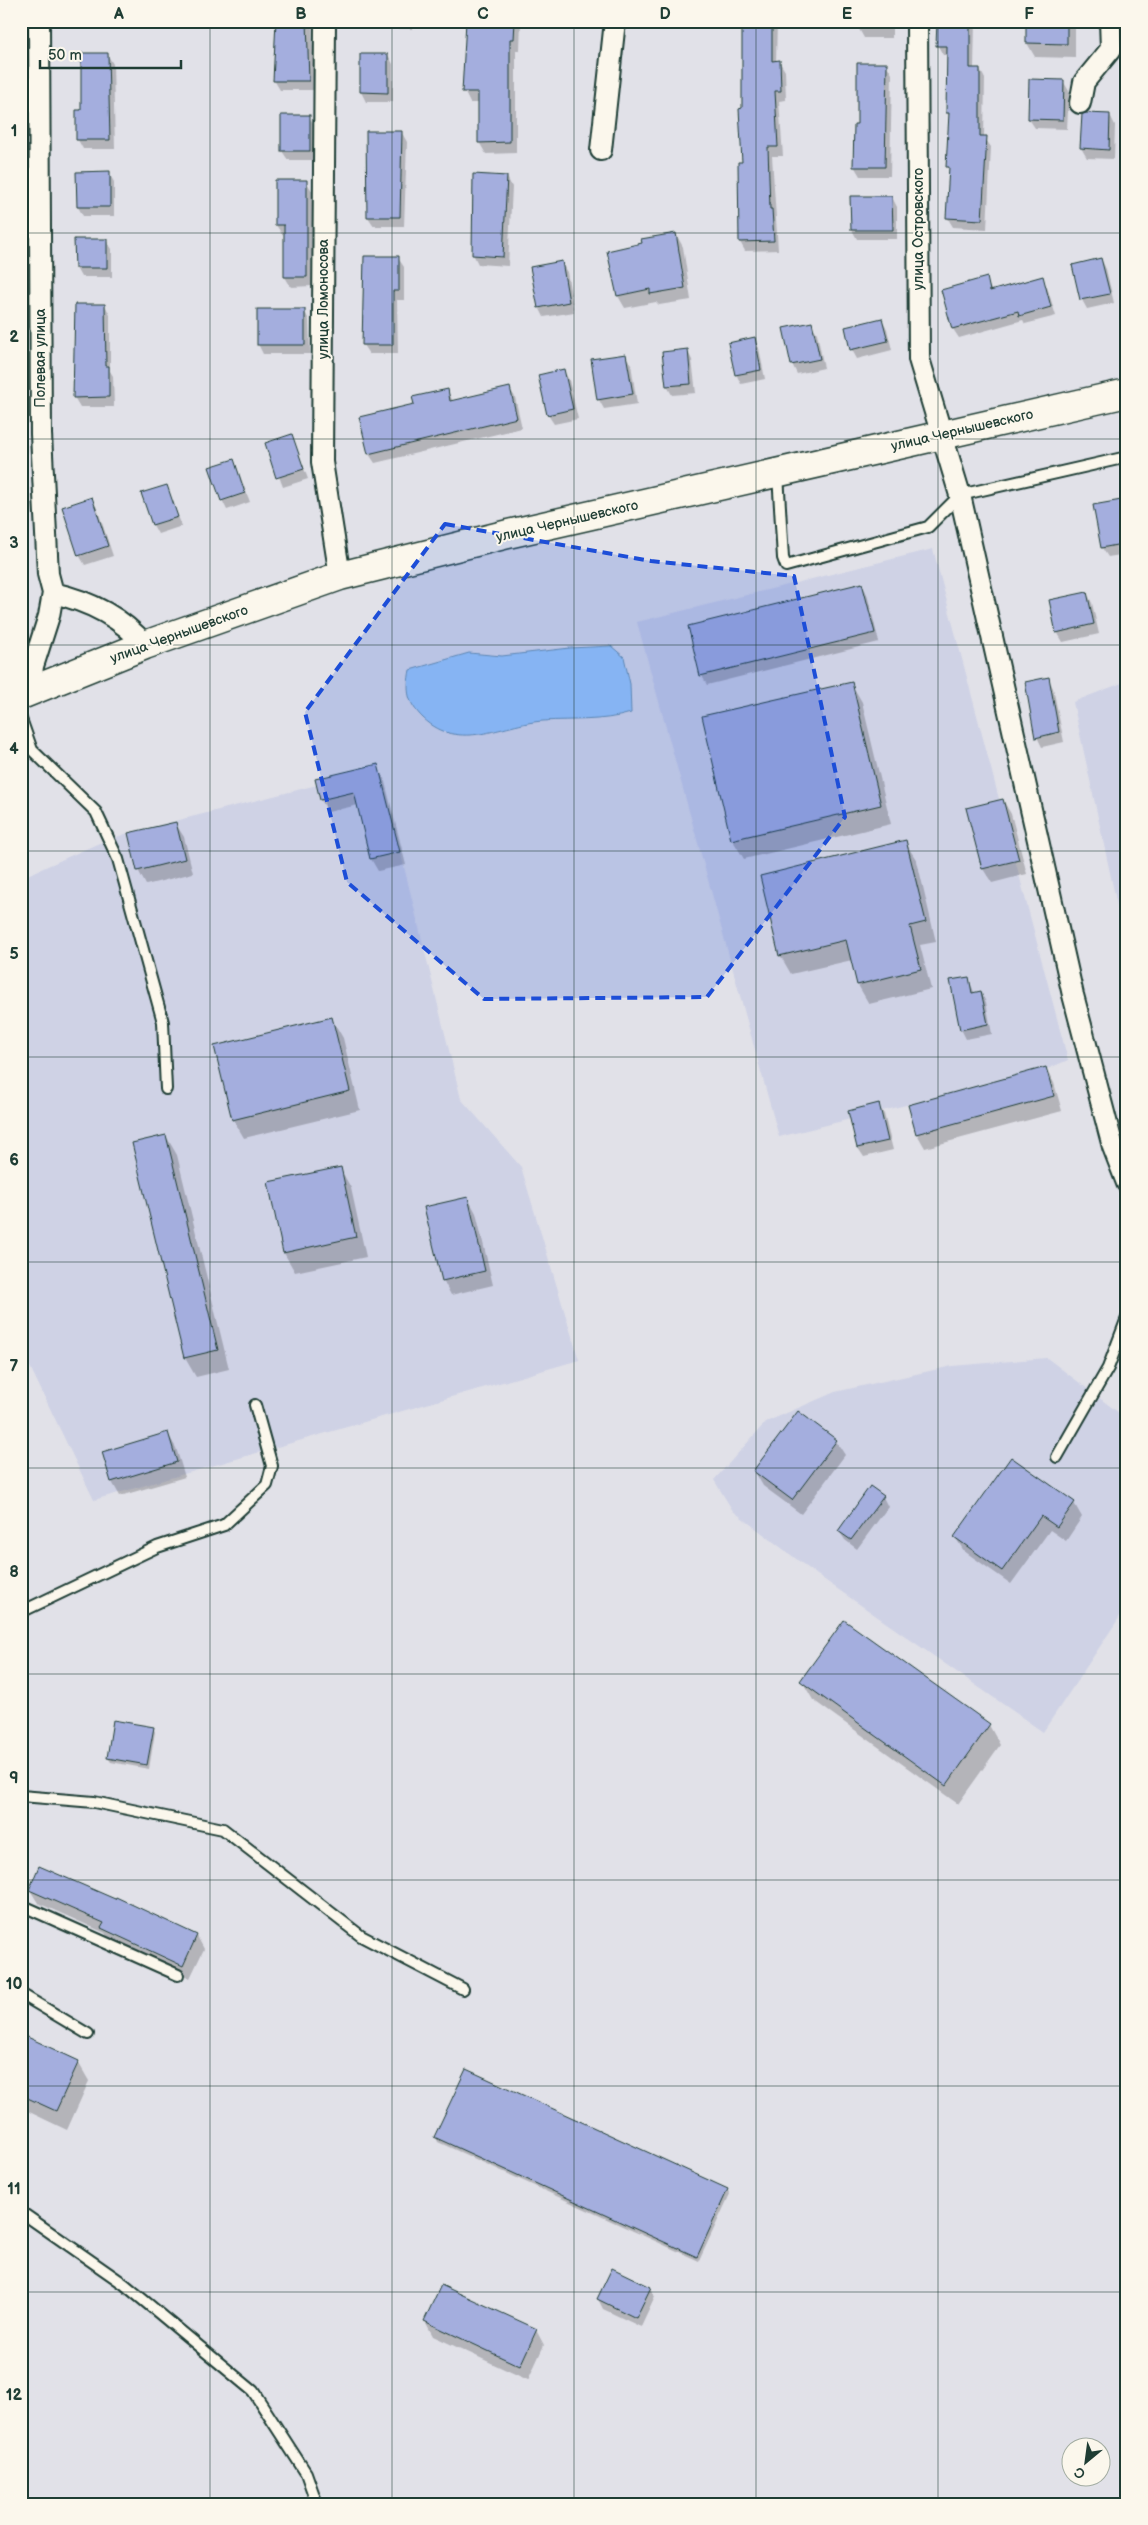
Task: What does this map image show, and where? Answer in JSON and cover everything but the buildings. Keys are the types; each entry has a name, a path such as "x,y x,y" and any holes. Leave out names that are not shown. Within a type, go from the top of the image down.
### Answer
{"main road":[{"name":"улица Чернышевского","path":"25,693 145,645 340,576 508,534 1127,393"}],"street":[{"name":"Полевая улица","path":"25,693 49,616 53,593 48,574 41,434 39,21"},
{"name":"улица Ломоносова","path":"325,21 322,462 340,576"},
{"path":"601,150 615,21"},
{"name":"улица Островского","path":"917,21 919,359 944,434 960,495 1073,995 1113,1147 1127,1184"},
{"path":"1080,103 1084,82 1111,48 1110,21"},
{"path":"53,593 83,601 124,623 145,645"}],"lane":[{"path":"778,473 783,558 786,566 928,527 960,495 1127,456"},
{"path":"21,719 32,750 96,812 118,859 163,1022 166,1089"},
{"path":"1057,1457 1108,1368 1127,1318"},
{"path":"21,1612 156,1547 224,1525 267,1485 272,1466 255,1405"},
{"path":"21,1796 94,1802 223,1829 361,1936 463,1989"},
{"path":"21,1904 178,1975"},
{"path":"21,1994 88,2034"},
{"path":"21,2212 124,2284 253,2391 306,2473 317,2504"}],"highlighted area":[{"path":"445,524 651,561 794,576 845,817 707,997 484,999 347,882 305,712"}],"shaded area":[{"path":"933,549 1068,1060 1045,1070 779,1137 637,622"},
{"path":"1127,681 1127,951 1073,702"},
{"path":"380,769 461,1099 521,1167 579,1360 94,1500 21,1348 21,878 97,844 128,833"},
{"path":"1047,1358 1127,1419 1127,1606 1043,1732 816,1574 733,1511 714,1480 766,1422 835,1392 952,1366"}],"water":[{"path":"611,646 624,657 630,684 631,713 620,716 598,719 543,721 481,734 452,734 437,728 423,718 414,707 409,696 410,670 469,653 502,656 570,648"}]}
